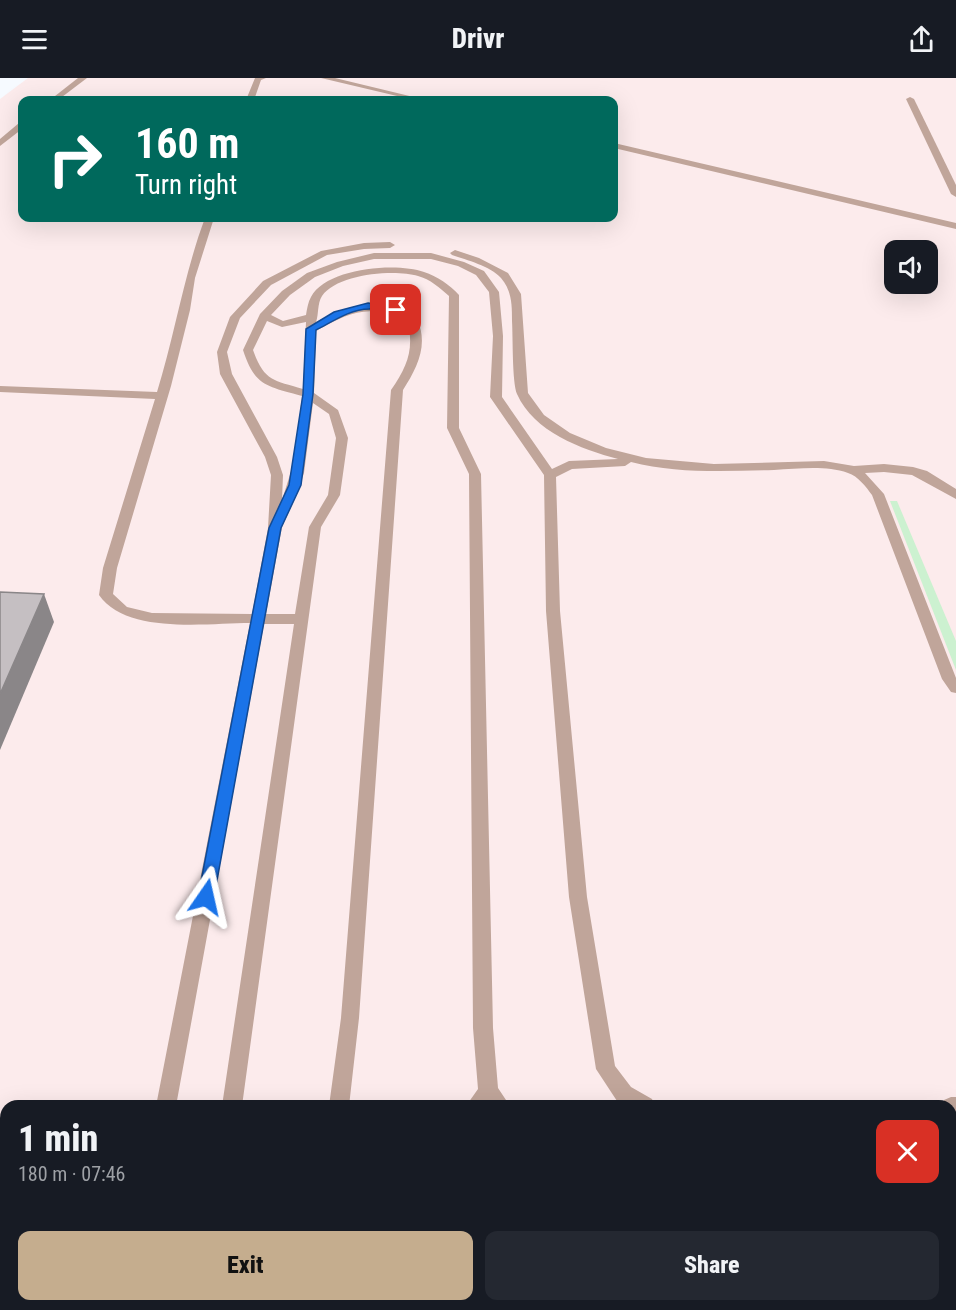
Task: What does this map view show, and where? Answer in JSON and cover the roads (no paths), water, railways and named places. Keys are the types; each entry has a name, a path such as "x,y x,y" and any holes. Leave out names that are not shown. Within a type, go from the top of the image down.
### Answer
{"lane":[{"path":"59,96 83,78"},
{"path":"252,96 258,79 262,78"},
{"path":"325,78 404,96"},
{"path":"910,99 956,194"},
{"path":"0,143 18,128"},
{"path":"618,147 956,226"},
{"path":"208,222 190,278 185,310 161,396 110,568 106,595 122,610 152,618 302,619"},
{"path":"167,1100 275,528 277,475 271,457 226,374 222,352 235,317 267,284 324,254 354,248 404,245 442,249 476,260 504,275 516,294 522,393 540,417 575,440 602,451 646,462"},
{"path":"233,1100 315,527 334,495 342,438 334,412 308,394 270,383 255,370 248,350 264,316 286,294 312,275 340,264 374,256 431,256 461,264 480,273 494,292 498,336 496,397 550,475 554,611 578,897 606,1069 624,1094 634,1100"},
{"path":"275,528 295,485 308,394 312,323 316,298 326,288 343,279 367,272 419,273 438,282 454,295 453,428 476,474 483,1028 488,1100"},
{"path":"264,316 282,324 312,323 368,306 396,310 412,321 418,343 411,370 397,390 350,1018 340,1100"},
{"path":"0,388 161,396"},
{"path":"550,475 569,465 646,462 714,468 824,465 854,470 884,468 913,471 923,474 956,495"},
{"path":"854,470 878,494 949,679 956,688"}]}
